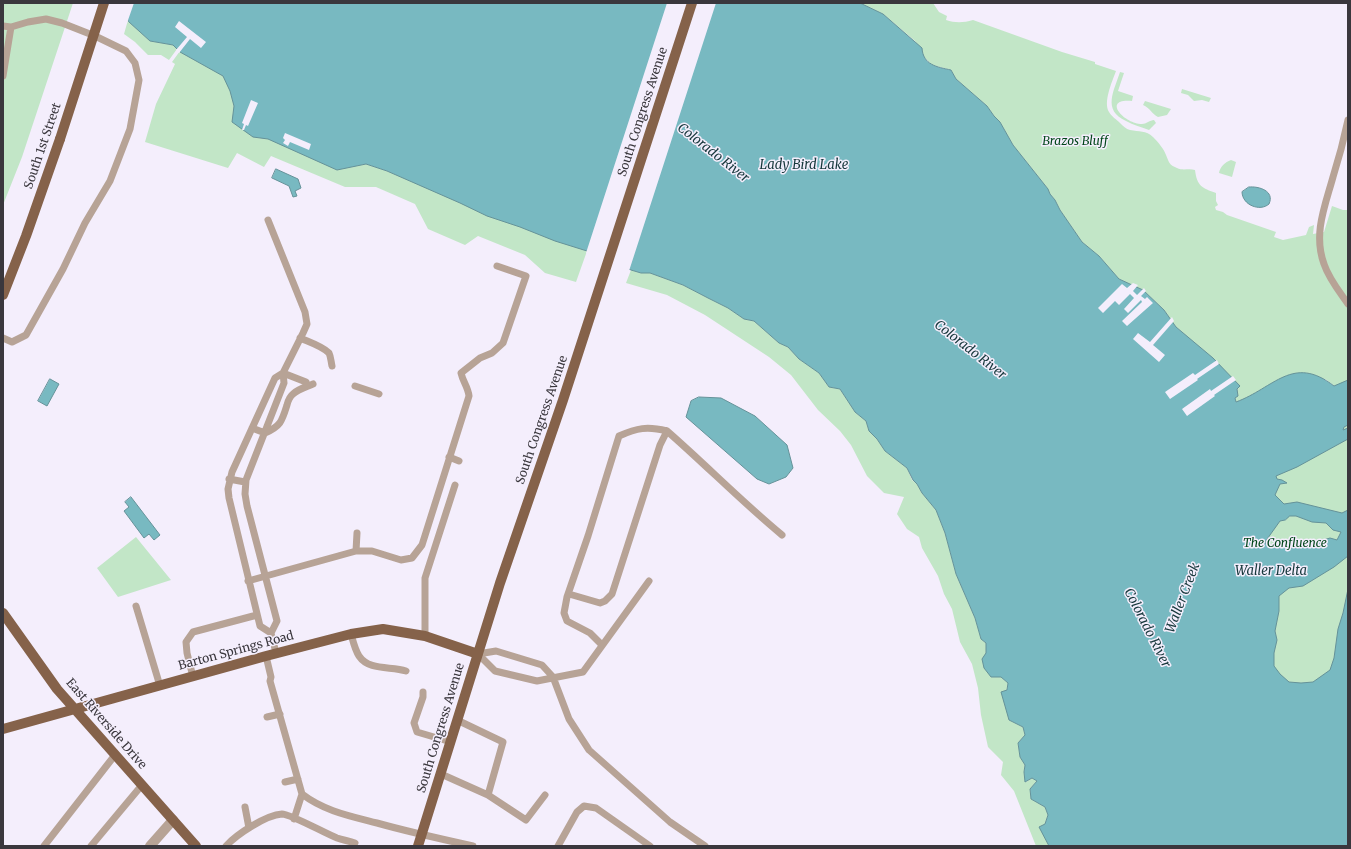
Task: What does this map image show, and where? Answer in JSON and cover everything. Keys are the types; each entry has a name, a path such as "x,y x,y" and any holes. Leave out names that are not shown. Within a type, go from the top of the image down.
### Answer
{"main road":[{"name":"South 1st Street","path":"3,295 26,236 60,139 104,3"},
{"name":"South Congress Avenue","path":"418,846 500,583 563,400 692,3"},
{"name":"East Riverside Drive","path":"3,613 57,689 196,846"},
{"name":"Barton Springs Road","path":"3,729 351,634 383,629 425,636 478,654"}],"street":[{"path":"150,846 173,820"}],"lane":[{"path":"3,26 11,27 46,19 62,23 95,36 126,51 135,63 138,80 130,129 110,181 85,224 63,269 26,335 12,342 3,338"},
{"path":"3,76 11,27"},
{"path":"1348,120 1321,216 1319,236 1320,250 1324,264 1330,277 1348,304"},
{"path":"268,220 305,312 306,324 283,373 284,383 245,482 247,506 277,621 271,633 270,681 302,794 294,819"},
{"path":"248,580 356,551 372,551 401,560 412,558 422,545 469,396 468,388 464,383 461,373 480,358 492,353 503,343 526,276 497,266"},
{"path":"300,338 322,348 329,354 331,357 332,366"},
{"path":"252,428 265,433 278,426 282,420 288,400 293,393 309,383 283,373"},
{"path":"271,633 260,626 248,580 228,489 229,479 275,378 283,373"},
{"path":"355,386 379,394"},
{"path":"602,645 590,633 567,621 564,613 619,436 641,428 649,427 667,431 694,454 727,487 782,535"},
{"path":"569,594 600,603 605,601 612,594 660,445 667,431"},
{"path":"449,457 459,460"},
{"path":"229,479 245,482"},
{"path":"425,636 425,578 455,485"},
{"path":"356,551 357,533"},
{"path":"478,654 495,671 538,680 553,676 583,672 649,581"},
{"path":"136,606 160,686"},
{"path":"193,676 187,653 186,642 193,632 257,615"},
{"path":"351,634 359,656 365,662 377,666 406,671"},
{"path":"478,654 496,651 542,665 553,676 569,719 589,750 670,822 705,846"},
{"path":"423,692 423,697 414,723 417,732 451,742"},
{"path":"267,717 280,714"},
{"path":"457,720 503,742 488,795"},
{"path":"44,846 115,755"},
{"path":"441,774 488,795 526,820 545,796"},
{"path":"285,782 298,779"},
{"path":"91,846 142,785"},
{"path":"302,794 312,802 329,810 422,835 473,846"},
{"path":"558,846 577,812 584,806 596,808 650,846"},
{"path":"245,807 249,828"},
{"path":"226,846 233,838 249,828 267,819 283,814 336,838 355,843"}],"green space":[{"path":"3,3 73,3 22,157 3,205"},
{"name":"Brazos Bluff","path":"860,3 933,3 939,12 947,16 946,20 953,22 966,22 973,20 1062,52 1095,62 1095,64 1116,71 1110,86 1107,103 1107,108 1111,115 1127,129 1145,132 1150,135 1162,148 1172,166 1182,169 1195,170 1197,180 1201,186 1216,193 1216,201 1218,205 1215,207 1216,210 1276,232 1274,237 1283,240 1306,235 1309,227 1314,225 1313,234 1324,232 1332,206 1343,210 1347,210 1348,207 1348,428 1342,431 1336,387 1325,379 1236,402 1235,398 1237,389 1240,386 1176,327 1164,310 1143,290 1119,279 1099,256 1082,242 1060,210 1048,189 1013,145 1000,122 987,106 956,79 951,70 932,65 922,55 915,41 883,14"},
{"path":"128,20 150,41 173,45 177,49 169,60 161,55 148,55 135,42 124,34"},
{"path":"180,51 202,64 229,74 354,166 366,164 387,171 587,251 576,282 545,273 525,255 478,236 465,245 428,229 415,204 376,187 345,187 271,156 264,167 237,153 228,168 145,142 156,104 175,64 172,62"},
{"path":"1120,72 1124,73 1118,91 1133,96 1132,101 1123,101 1118,103 1117,107 1119,111 1128,120 1135,123 1144,124 1154,120 1156,123 1149,130 1126,121 1119,117 1114,111 1112,106 1113,93"},
{"path":"1182,89 1211,98 1209,102 1202,100 1194,101 1188,95 1181,93"},
{"path":"1145,101 1171,109 1167,115 1158,117 1143,105"},
{"path":"1231,160 1236,162 1232,177 1219,173 1223,165"},
{"path":"631,270 641,273 650,273 683,285 728,308 744,319 754,321 779,343 788,347 799,359 819,373 829,387 840,389 855,412 866,421 869,431 877,439 885,451 907,468 912,480 917,484 922,493 936,510 945,533 956,574 975,618 981,639 986,643 991,677 1001,677 1008,683 1009,720 1023,727 1025,735 1018,743 1020,757 1025,765 1024,772 1026,782 1032,778 1037,781 1030,789 1031,799 1045,807 1048,815 1045,834 1049,846 1036,846 1014,791 1001,775 1003,762 988,747 981,715 978,688 972,664 960,642 952,609 944,594 938,576 922,548 919,537 907,529 897,514 904,497 884,493 867,476 851,445 840,431 818,410 791,375 769,357 705,315 667,295 626,283"},
{"name":"The Confluence","path":"1348,438 1348,738 1288,727 1210,524 1269,477"},
{"path":"136,537 171,580 118,597 97,568"}],"water":[{"name":"Lady Bird Lake","path":"119,3 860,3 883,14 922,48 923,54 928,62 951,70 956,79 987,106 1000,122 1013,145 1048,189 1060,210 1082,242 1099,256 1119,279 1143,290 1164,310 1176,327 1213,358 1240,386 1237,389 1238,396 1235,398 1236,402 1273,382 1295,373 1307,373 1320,377 1334,386 1348,380 1348,425 1344,427 1343,430 1348,428 1348,439 1297,467 1276,476 1277,479 1287,483 1280,484 1275,495 1284,504 1297,502 1342,513 1348,510 1348,556 1334,567 1303,586 1289,588 1279,596 1279,611 1275,631 1277,640 1274,653 1274,666 1289,682 1301,683 1313,682 1330,670 1334,658 1338,629 1348,589 1348,846 1049,846 1039,827 1045,824 1048,815 1045,807 1031,799 1030,789 1037,781 1032,778 1025,782 1025,765 1020,757 1018,743 1025,735 1023,727 1009,720 1001,692 1007,690 1008,683 1001,677 991,677 984,668 982,659 986,653 986,643 981,639 975,618 956,574 945,533 936,510 913,480 907,468 885,451 877,439 869,431 866,421 855,412 840,389 829,387 819,373 799,359 788,347 779,343 754,321 744,319 728,308 683,285 650,273 641,273 631,270 587,251 487,216 387,171 366,164 337,170 268,139 253,137 232,122 234,106 230,91 223,76 180,52 173,45 150,41 129,22","holes":["1290,516 1296,516 1312,522 1326,523 1333,530 1341,532 1337,540 1330,538 1300,547 1291,548 1285,545 1272,547 1266,544 1265,542 1280,521 1285,520"]},
{"path":"276,169 298,179 301,188 295,191 297,196 293,197 289,186 272,178"},
{"path":"1249,187 1257,187 1265,190 1270,196 1269,204 1257,207 1248,204 1243,197 1242,192"},
{"path":"50,379 59,384 47,406 38,401"},
{"path":"699,397 721,398 755,416 787,445 793,468 786,477 769,484 757,479 686,417 691,401"},
{"path":"131,497 160,535 154,540 149,534 144,538 124,511 129,507 125,502"}],"pier":[{"path":"117,3 134,3 127,23 123,14"},
{"path":"667,3 716,3 629,271 586,253"},
{"path":"179,21 206,42 201,48 190,39 179,53 176,50 187,37 175,27"},
{"path":"251,100 258,103 248,126 246,125 244,130 242,130 244,124 242,123"},
{"path":"285,133 311,144 309,150 290,142 288,146 283,143 285,140 283,138"},
{"path":"1133,283 1138,285 1133,291 1137,295 1144,288 1146,291 1141,296 1145,299 1147,297 1153,303 1127,326 1122,321 1142,302 1141,300 1128,313 1124,309 1134,298 1130,294 1119,305 1115,301 1103,313 1098,308 1122,284 1127,288"},
{"path":"1172,317 1174,321 1153,345 1165,355 1159,362 1133,339 1138,333 1150,342"},
{"path":"1217,360 1219,364 1170,399 1165,392 1193,373 1195,375"},
{"path":"1233,376 1236,380 1187,416 1182,409 1210,389 1211,391"}],"water label":[{"name":"Colorado River","path":"713,153"},
{"name":"Colorado River","path":"970,350"},
{"name":"Waller Delta","path":"1271,571"},
{"name":"Waller Creek","path":"1183,598"},
{"name":"Colorado River","path":"1147,628"}]}
